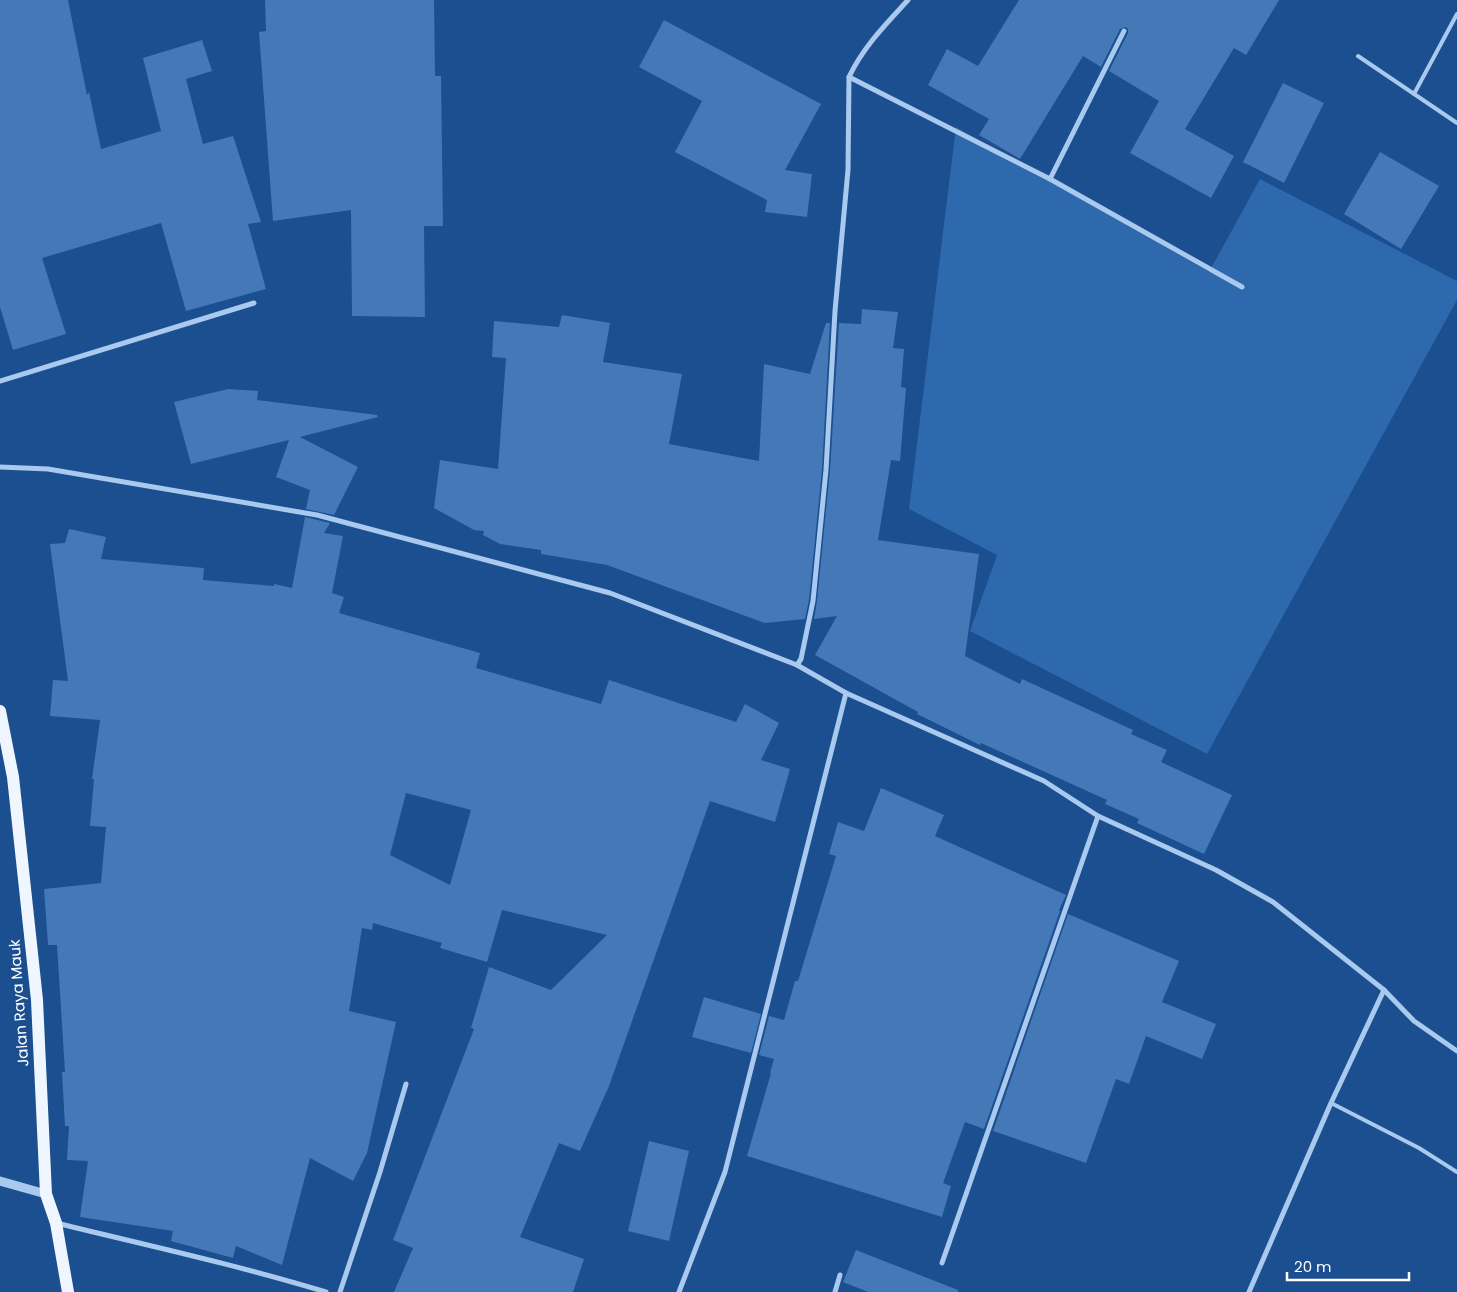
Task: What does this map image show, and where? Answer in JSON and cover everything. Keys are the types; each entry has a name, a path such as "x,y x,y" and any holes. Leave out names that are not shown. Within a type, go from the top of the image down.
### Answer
{"main road":[{"name":"Jalan Raya Mauk","path":"0,711 13,777 37,1000 46,1194 56,1223 68,1292"}],"street":[{"path":"797,665 801,659 813,601 826,470 835,311 848,170 848,77 855,63 874,38 908,0"},
{"path":"1050,179 1124,31"},
{"path":"848,77 1050,179 1242,286"},
{"path":"0,381 254,303"},
{"path":"0,467 48,469 317,515 610,593 797,665 846,692 1044,781 1098,816 1216,870 1273,902 1384,990 1414,1021 1457,1051"},
{"path":"679,1292 725,1172 846,692"},
{"path":"942,1264 1098,816"},
{"path":"1249,1292 1331,1103 1384,990"},
{"path":"340,1292 380,1172 406,1084"},
{"path":"0,1181 46,1194"},
{"path":"56,1223 236,1266 326,1292"},
{"path":"836,1292 840,1275"}],"lane":[{"path":"1414,94 1457,14"},
{"path":"1358,56 1457,123"},
{"path":"1331,1103 1419,1148 1457,1172"}],"shaded area":[{"path":"956,127 1209,272 1260,179 1457,281 1457,300 1207,754 970,631 997,555 909,509"}],"building":[{"path":"0,0 68,0 87,95 89,92 101,149 161,131 143,58 202,40 212,71 186,79 203,144 233,136 261,222 248,224 266,289 186,311 161,223 42,258 66,334 13,350 0,307"},
{"path":"265,0 434,0 435,76 441,76 443,226 424,226 425,317 352,316 351,210 273,221 259,32 266,31"},
{"path":"1019,0 1279,0 1246,55 1234,48 1185,129 1234,156 1211,198 1130,153 1159,101 1109,71 1128,33 1126,27 1120,29 1101,67 1083,56 1020,159 979,135 989,119 928,85 947,49 978,66"},
{"path":"664,20 821,104 785,170 812,174 807,217 765,212 767,200 675,152 702,101 639,67"},
{"path":"1283,83 1324,103 1284,183 1243,162"},
{"path":"1380,152 1439,186 1401,249 1344,214"},
{"path":"862,309 898,312 893,348 904,349 901,387 906,388 900,461 891,460 878,540 979,554 965,656 1020,684 1022,679 1133,730 1131,734 1167,750 1161,762 1232,795 1204,854 1137,823 1139,819 1105,804 1107,800 981,743 980,745 917,714 918,712 815,655 837,616 814,619 830,470 839,323 861,324"},
{"path":"562,315 610,323 603,362 682,374 669,444 759,461 764,364 810,374 826,323 830,323 822,470 809,600 805,619 765,623 607,565 541,554 541,550 500,544 483,535 484,531 474,530 434,508 440,460 498,469 506,358 492,357 494,321 559,327"},
{"path":"228,389 258,391 257,400 377,415 378,417 300,437 358,467 334,515 306,509 310,490 276,477 289,440 191,464 174,402"},
{"path":"305,517 330,523 324,533 343,536 332,593 344,597 339,613 480,653 476,668 601,704 609,680 736,722 745,704 779,723 761,760 790,769 775,822 710,801 609,1086 580,1151 559,1143 520,1237 584,1259 573,1292 394,1292 413,1248 393,1240 474,1029 471,1028 489,967 551,990 607,935 502,910 487,962 440,948 442,943 373,923 372,930 362,928 349,1011 396,1022 367,1153 353,1181 310,1158 282,1265 236,1246 233,1258 171,1241 173,1231 80,1217 88,1161 67,1160 69,1126 65,1126 62,1072 65,1072 57,945 48,945 44,889 101,883 106,827 90,826 94,779 92,779 100,720 50,716 53,680 68,681 50,544 65,543 69,529 106,537 101,559 204,568 203,580 274,586 274,584 292,588","holes":["406,793 471,810 450,885 390,855"]},
{"path":"881,788 944,815 935,836 1066,895 1059,910 984,1129 965,1122 943,1183 951,1186 942,1217 747,1156 774,1059 759,1055 769,1016 784,1020 795,981 798,981 836,856 829,854 838,822 864,831"},
{"path":"1068,914 1179,961 1162,1002 1216,1024 1202,1059 1146,1036 1129,1084 1116,1079 1086,1163 993,1131"},
{"path":"704,997 761,1014 751,1053 692,1037"},
{"path":"649,1141 689,1151 669,1241 628,1231"},
{"path":"856,1250 958,1290 958,1292 868,1292 843,1282"}]}
